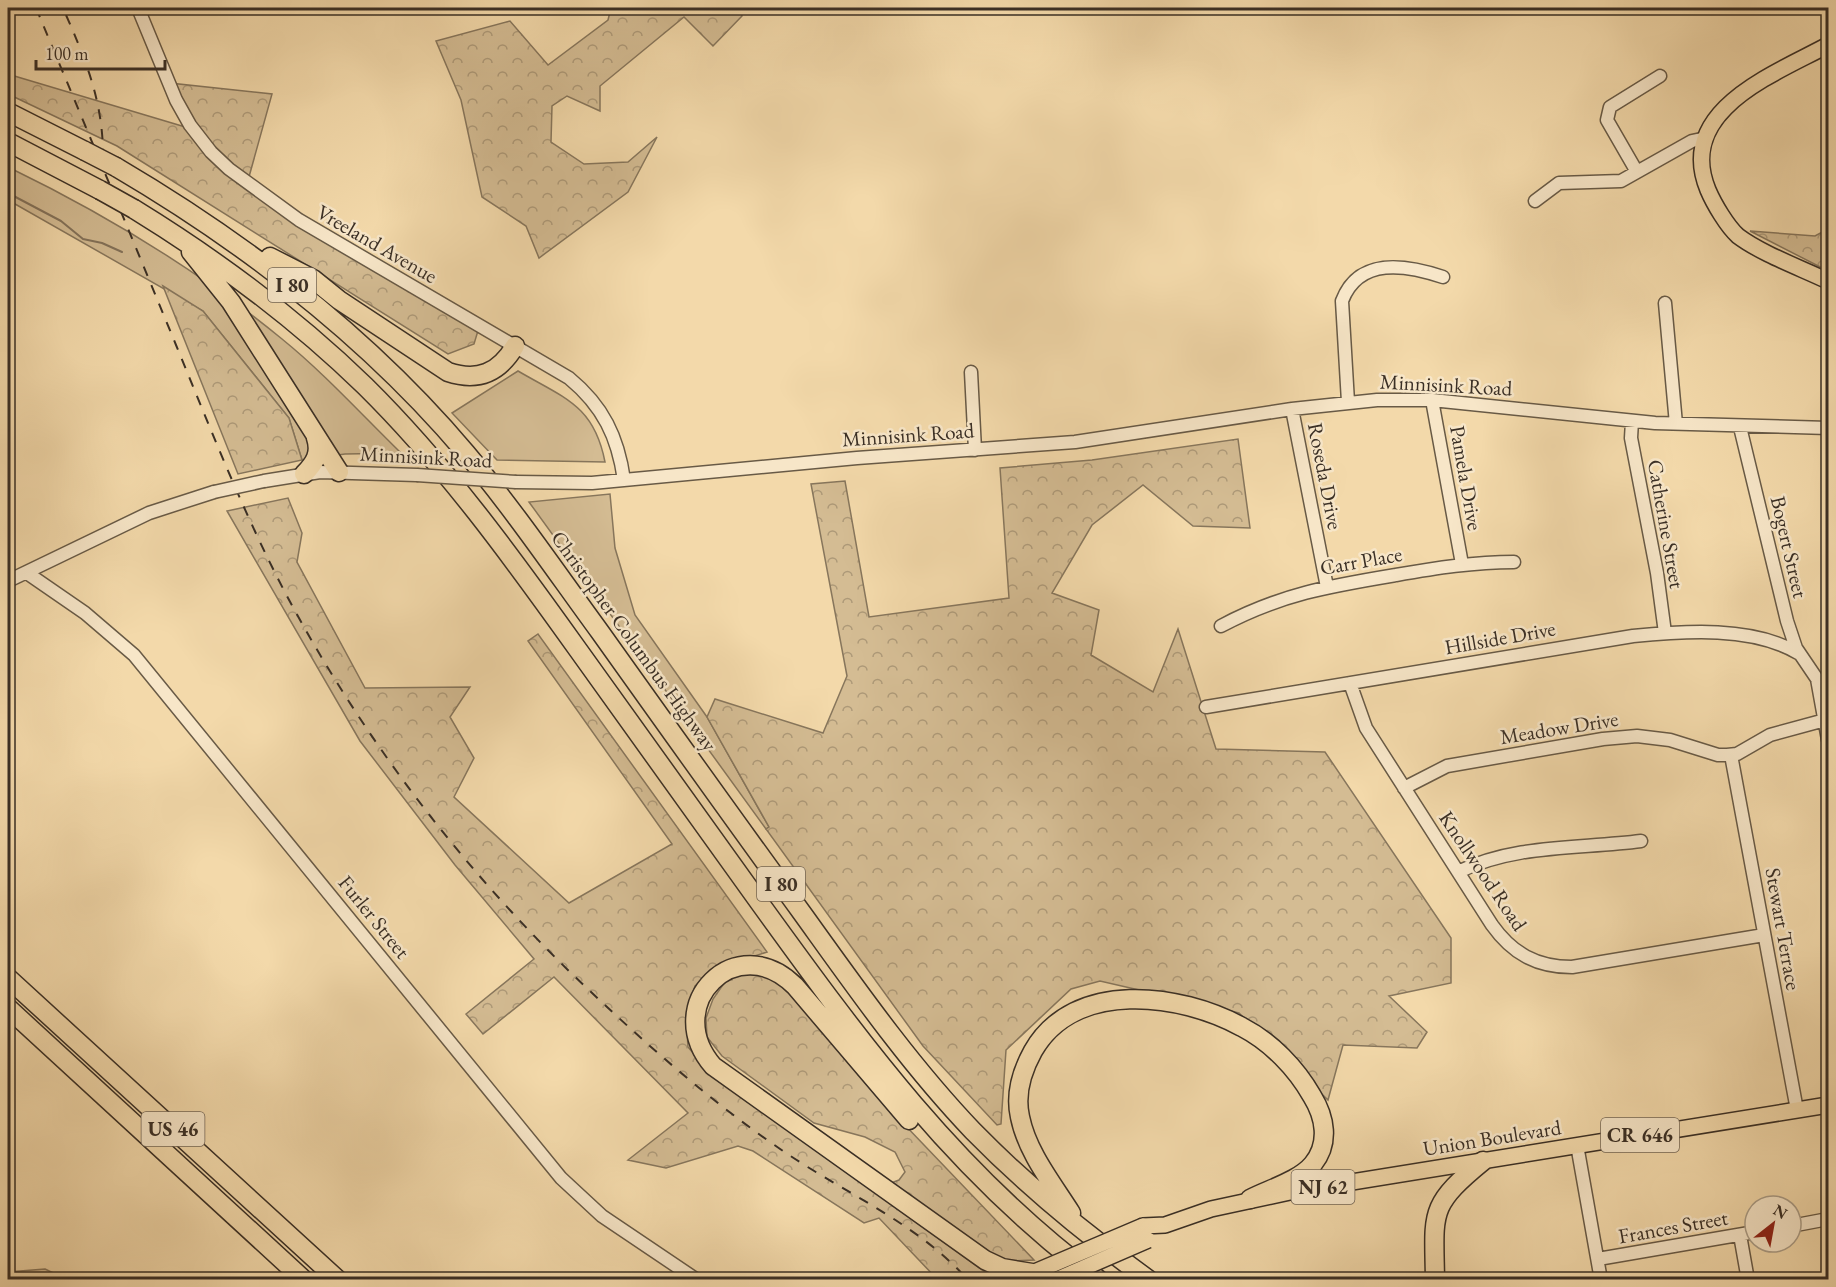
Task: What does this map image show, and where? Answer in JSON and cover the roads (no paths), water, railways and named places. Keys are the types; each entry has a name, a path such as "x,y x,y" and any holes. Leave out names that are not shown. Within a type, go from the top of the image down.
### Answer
{"highway":[{"name":"Christopher Columbus Highway","path":"8,112 116,167 218,230 284,279 355,339 402,384 465,452 524,527 895,1041 972,1130 1017,1173 1080,1227 1149,1280"},
{"name":"I 80","path":"8,142 134,209 250,287 321,346 388,409 448,477 506,550 845,1020 905,1097 950,1147 1035,1228 1099,1280"},
{"path":"218,230 313,279 448,372 467,376 492,372 505,362 515,346"},
{"path":"178,237 231,302 339,471"},
{"path":"304,474 314,463 319,452 313,431"},
{"path":"950,1147 925,1137 795,986 780,972 759,965 737,966 718,976 702,992 695,1012 696,1033 702,1051 714,1066 985,1260 1002,1268 1028,1274"},
{"name":"US 46","path":"8,978 338,1280"},
{"path":"1080,1227 1028,1142 1020,1116 1019,1092 1029,1057 1051,1028 1083,1008 1111,1001 1169,1001 1194,1006 1227,1019 1274,1049 1309,1090 1323,1121 1324,1139 1318,1155 1300,1174 1250,1199"},
{"name":"US 46","path":"8,1008 304,1280"},
{"path":"1436,1280 1435,1229 1438,1209 1454,1184 1483,1161"}],"main road":[{"path":"1828,45 1747,89 1722,111 1706,138 1702,158 1705,182 1734,232 1750,243 1828,281"},
{"name":"Union Boulevard","path":"1028,1274 1165,1225 1250,1199 1828,1105"},
{"name":"Union Boulevard","path":"1056,1280 1145,1233"}],"street":[{"name":"Vreeland Avenue","path":"138,8 181,108 202,142 229,169 299,220 569,378 595,402 609,425 620,451 624,480"},
{"path":"1637,172 1607,120 1607,114 1610,107 1660,76"},
{"path":"1535,201 1559,183 1621,180 1692,141 1706,138"},
{"path":"1348,402 1342,301 1354,280 1374,269 1400,267 1443,278"},
{"path":"1665,303 1676,424"},
{"path":"971,372 975,450"},
{"name":"Minnisink Road","path":"8,580 27,573 149,513 214,492 264,480 339,471 566,484 1117,437 1348,402 1432,400 1632,421 1740,427 1828,428"},
{"name":"Pamela Drive","path":"1432,400 1462,564"},
{"name":"Roseda Drive","path":"1292,409 1327,587"},
{"name":"Catherine Street","path":"1632,421 1631,438 1657,573 1665,633"},
{"name":"Bogert Street","path":"1740,427 1786,621 1798,653 1817,679 1828,740"},
{"name":"Carr Place","path":"1221,626 1275,600 1327,587 1462,564 1514,562"},
{"name":"Furler Street","path":"27,573 84,612 134,655 561,1178 602,1216 696,1280"},
{"name":"Hillside Drive","path":"1206,707 1611,639 1665,633 1755,636 1775,641 1798,653"},
{"name":"Knollwood Road","path":"1350,683 1366,728 1503,940 1519,954 1550,966 1572,967 1764,935"},
{"path":"1731,754 1770,735 1825,720"},
{"name":"Meadow Drive","path":"1404,788 1447,766 1603,739 1637,736 1670,740 1718,755 1731,754"},
{"name":"Stewart Terrace","path":"1731,754 1797,1110"},
{"path":"1458,872 1479,862 1527,851 1641,841"},
{"path":"1577,1145 1601,1280"},
{"path":"1803,1224 1828,1220"},
{"name":"Frances Street","path":"1598,1259 1743,1234"},
{"path":"1740,1235 1748,1280"}],"waterway":[{"path":"8,193 61,221 83,239 102,243 122,252"}],"railway":[{"path":"36,8 215,441 257,536 317,649 380,748 415,796 451,842 529,931 649,1045 760,1135 812,1170 906,1227 949,1260 968,1280"},
{"path":"66,15 81,51 98,104 103,161"}]}
